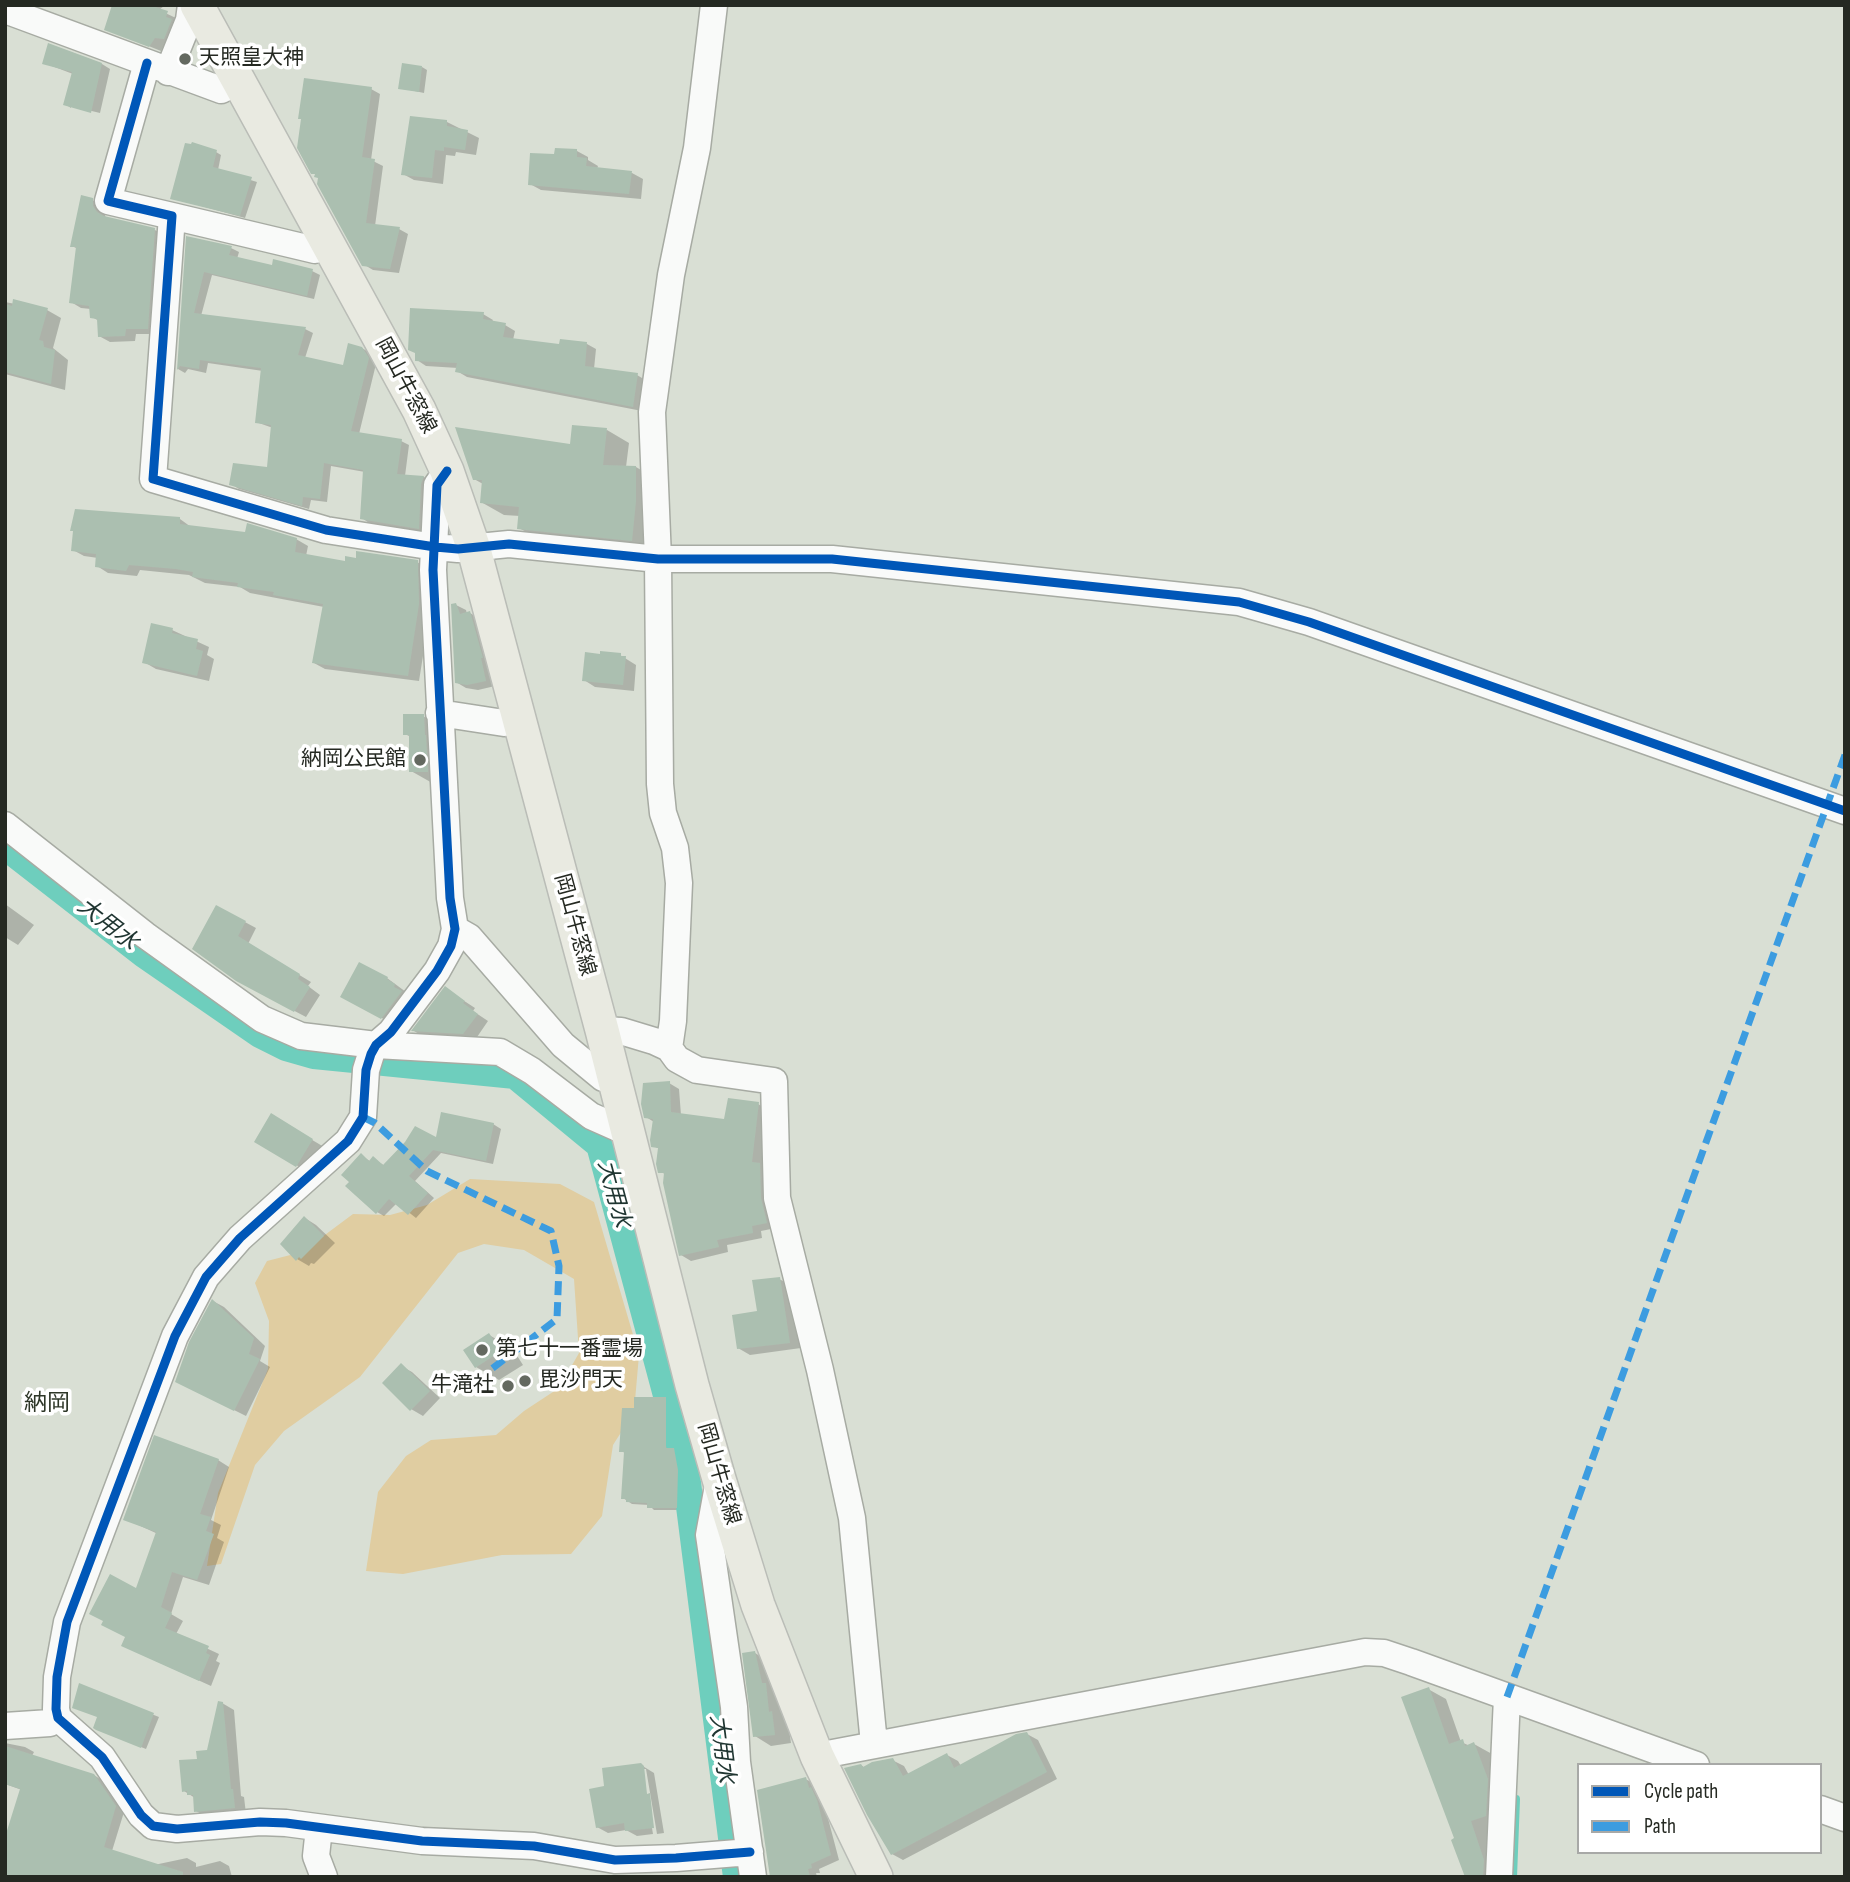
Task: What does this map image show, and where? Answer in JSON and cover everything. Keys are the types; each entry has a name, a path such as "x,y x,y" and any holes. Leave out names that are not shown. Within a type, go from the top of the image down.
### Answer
{"main road":[{"name":"岡山牛窓線","path":"197,5 419,410 447,471 472,546 719,1479 758,1605 817,1756 876,1877"}],"street":[{"path":"191,5 189,20 157,67 108,201 314,250 327,243"},
{"path":"669,1048 673,1021 679,883 675,848 663,813 660,785 658,559 652,412 671,275 697,148 714,5"},
{"path":"5,10 221,90 239,81"},
{"path":"172,216 153,479 326,530 435,547 458,549 509,544 658,559 832,559 1239,602 1309,622 1845,811"},
{"path":"447,471 437,485 433,570 450,898 455,929 451,946 437,971 371,1056 363,1117 348,1141 240,1238 206,1277 175,1336 67,1622 57,1677 55,1709 58,1718 102,1757 141,1815 153,1826 177,1829 286,1822 422,1840 534,1846 677,1867 743,1859 734,1707 709,1535 719,1479"},
{"path":"439,713 504,723 518,718"},
{"path":"5,825 145,936 262,1019 301,1036 371,1056 500,1052 532,1071 591,1116 627,1132"},
{"path":"455,929 469,937 563,1045 603,1078 615,1082"},
{"path":"602,1030 621,1031 669,1048 677,1059 696,1070 774,1081 777,1198 820,1370 852,1518 874,1744"},
{"path":"817,1756 1365,1652 1393,1656 1690,1763"},
{"path":"1499,1877 1507,1697"},
{"path":"5,1726 50,1723 58,1718"},
{"path":"1822,1810 1845,1818"},
{"path":"319,1828 316,1856 324,1877"}],"shaded area":[{"path":"470,1179 560,1184 594,1202 639,1355 634,1412 613,1445 602,1516 571,1554 502,1555 403,1574 366,1571 378,1492 406,1456 431,1440 496,1435 524,1411 559,1388 579,1353 574,1279 524,1250 484,1244 458,1253 360,1377 284,1431 255,1465 221,1564 207,1566 218,1493 268,1369 269,1321 255,1283 267,1261 302,1252 353,1214 390,1215 427,1205"}],"building":[{"path":"112,5 149,5 168,11 166,17 172,19 164,39 155,38 149,47 104,30"},
{"path":"48,43 102,63 91,113 63,105 72,72 42,64"},
{"path":"402,63 422,66 419,92 398,89"},
{"path":"304,78 372,87 362,157 375,159 366,223 400,227 390,269 362,266 317,184 318,178 311,174 297,148"},
{"path":"410,116 447,120 447,126 468,130 465,150 444,147 444,151 435,150 432,178 401,175"},
{"path":"192,142 217,150 213,167 252,177 240,216 170,199 185,143"},
{"path":"555,148 577,149 577,157 587,158 586,166 632,171 629,194 528,185 530,153 554,154"},
{"path":"81,195 93,198 93,206 104,216 155,228 148,329 126,329 125,336 98,337 97,319 90,318 89,306 69,303 76,247 70,247"},
{"path":"186,236 232,246 229,255 272,265 273,259 313,269 307,296 204,272 194,313 306,327 298,355 343,365 348,343 362,347 369,358 351,431 402,439 397,474 424,476 421,484 419,529 360,519 363,470 324,463 320,499 303,497 302,506 229,485 233,463 267,467 271,425 255,423 261,368 200,360 199,369 180,366 177,370"},
{"path":"13,299 48,308 39,340 43,341 44,347 55,350 51,384 5,372 5,304 12,306"},
{"path":"410,308 484,312 483,319 506,323 503,337 559,344 560,339 587,342 585,366 638,373 633,407 455,372 457,363 415,361 415,353 408,350"},
{"path":"572,425 607,428 603,465 636,466 632,541 517,529 519,507 480,503 482,480 473,480 455,427 570,444"},
{"path":"75,509 180,517 180,524 245,532 247,523 297,538 295,552 345,561 345,556 356,558 356,551 418,560 419,604 408,676 312,663 323,604 273,595 274,592 237,587 238,583 192,577 193,572 176,569 129,565 126,571 95,567 96,554 71,551 73,531 70,531"},
{"path":"456,603 460,614 470,611 483,658 486,681 467,685 455,683 451,604"},
{"path":"151,623 173,628 172,633 198,639 196,649 203,651 197,676 142,663"},
{"path":"600,651 626,656 623,685 582,681 585,652 600,654"},
{"path":"403,714 424,714 425,735 403,735"},
{"path":"409,735 426,735 428,772 409,772"},
{"path":"216,905 246,921 238,936 300,974 298,979 310,987 294,1012 236,981 192,949"},
{"path":"359,962 388,977 387,979 395,984 394,987 402,991 381,1019 340,997"},
{"path":"445,986 478,1014 463,1034 411,1031"},
{"path":"670,1081 671,1112 724,1119 728,1098 759,1102 752,1162 760,1163 761,1198 767,1223 752,1226 753,1233 717,1240 719,1247 679,1256 663,1183 664,1173 658,1173 656,1164 658,1148 651,1147 653,1119 644,1118 641,1104 643,1083"},
{"path":"441,1112 494,1123 486,1161 433,1150 409,1176 428,1193 408,1215 389,1199 376,1214 345,1186 349,1182 341,1175 361,1153 369,1161 373,1156 383,1165 405,1142 415,1126 436,1137"},
{"path":"271,1113 313,1139 296,1167 254,1142"},
{"path":"304,1216 324,1236 296,1261 280,1244"},
{"path":"780,1277 790,1343 737,1349 732,1315 757,1311 752,1280"},
{"path":"212,1299 254,1338 249,1354 260,1359 234,1411 175,1382 189,1342"},
{"name":"第七十一番霊場","path":"489,1333 501,1351 475,1368 463,1350"},
{"path":"401,1363 430,1391 410,1411 382,1383"},
{"path":"634,1397 666,1397 666,1448 674,1448 678,1470 677,1508 647,1508 647,1503 626,1502 626,1499 621,1499 624,1452 619,1452 622,1408 634,1408"},
{"path":"154,1435 219,1459 200,1514 211,1517 206,1531 214,1534 197,1580 172,1572 161,1607 172,1613 165,1628 209,1646 206,1653 210,1655 199,1681 121,1646 125,1637 101,1625 103,1621 89,1614 110,1574 136,1588 156,1532 123,1520"},
{"path":"755,1651 762,1683 766,1683 775,1735 753,1737 742,1653"},
{"path":"79,1683 154,1713 141,1748 96,1730 93,1728 97,1717 72,1708"},
{"path":"1429,1687 1449,1744 1463,1739 1465,1746 1474,1742 1488,1779 1486,1816 1471,1821 1484,1860 1483,1877 1465,1877 1451,1840 1454,1838 1401,1697"},
{"path":"218,1701 223,1702 235,1808 194,1812 193,1795 187,1795 187,1791 182,1792 179,1760 197,1759 196,1751 207,1750"},
{"path":"1027,1732 1047,1772 891,1855 867,1815 844,1768 861,1764 863,1767 872,1762 893,1758 903,1776 947,1753 954,1768 1016,1734"},
{"path":"5,1746 94,1774 116,1806 104,1847 183,1872 183,1877 5,1877 5,1837 20,1789 5,1784"},
{"path":"641,1763 644,1766 647,1794 650,1793 654,1828 625,1831 624,1823 596,1828 589,1789 604,1786 602,1768"},
{"path":"806,1777 817,1800 831,1855 811,1864 812,1868 808,1869 810,1877 770,1877 757,1790"}],"waterway":[{"name":"大用水","path":"5,846 144,954 260,1034 286,1047 314,1055 515,1075 600,1145 684,1459 737,1877"},
{"path":"1513,1877 1516,1799"}],"marked path":[{"path":"1507,1697 1845,755"},
{"path":"363,1117 375,1123 427,1171 551,1231 559,1266 557,1319 489,1371"}],"cycle path":[{"path":"147,63 108,201 172,216 153,479 326,530 435,547 458,549 509,544 658,559 832,559 1239,602 1309,622 1845,811"},
{"path":"447,471 437,485 433,570 450,898 455,929 451,946 437,971 371,1054 366,1070 363,1117 348,1141 240,1238 206,1277 175,1336 67,1622 57,1677 56,1709 58,1718 102,1757 141,1815 153,1826 177,1829 260,1822 286,1823 422,1841 534,1846 615,1860 750,1852"}],"place":[{"name":"天照皇大神","path":"185,59"},
{"name":"納岡公民館","path":"420,760"},
{"name":"第七十一番霊場","path":"482,1350"},
{"name":"毘沙門天","path":"525,1381"},
{"name":"牛滝社","path":"508,1386"}],"district":[{"name":"納岡","path":"47,1404"}]}
